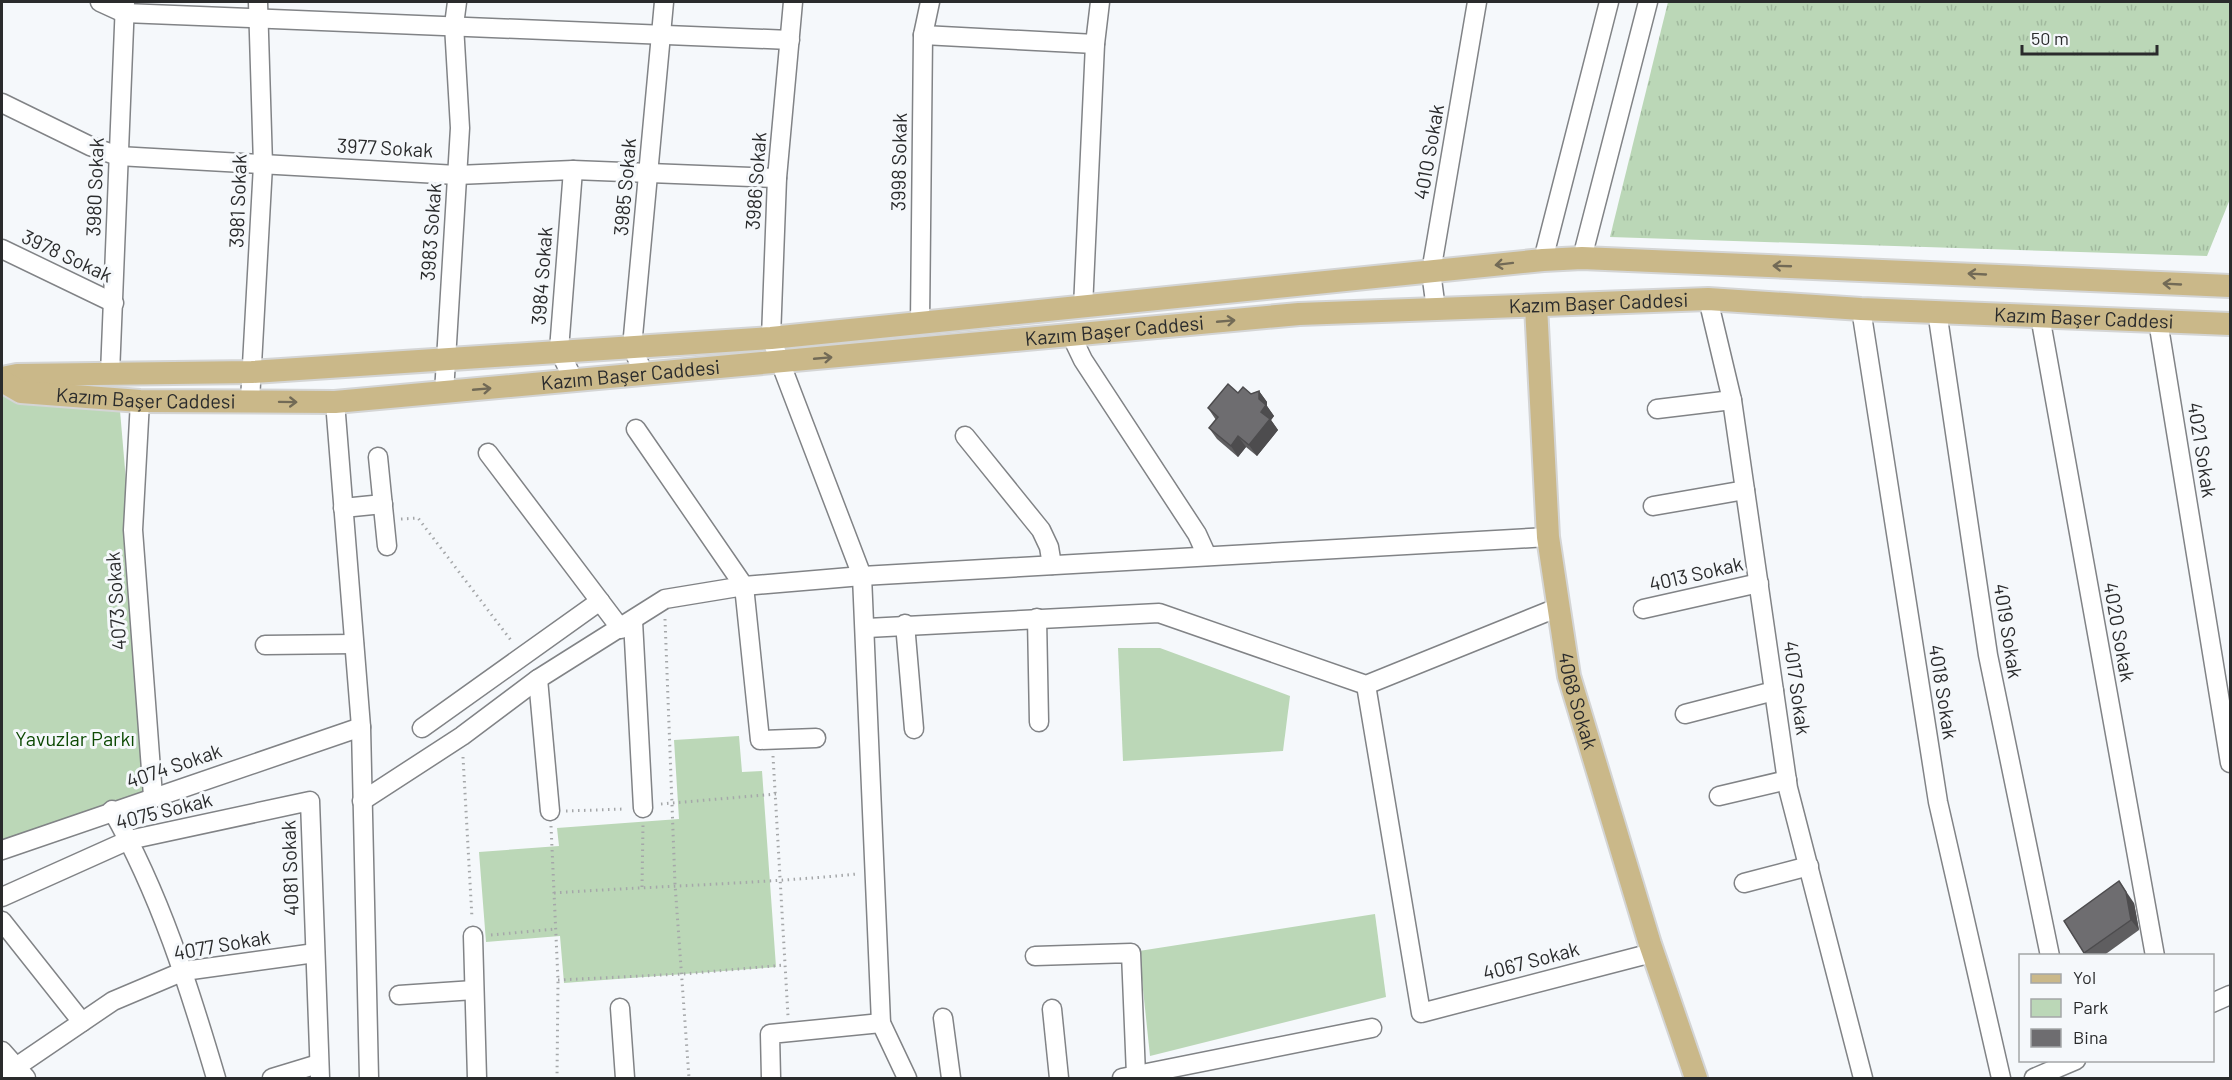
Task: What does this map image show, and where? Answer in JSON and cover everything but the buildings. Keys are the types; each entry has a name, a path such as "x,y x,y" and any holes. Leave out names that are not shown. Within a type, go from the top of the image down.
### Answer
{"main road":[{"name":"Kazım Başer Caddesi","path":"2,380 17,375 252,372 446,360 559,350 771,338 1543,260 1582,258 2230,286"},
{"name":"Kazım Başer Caddesi","path":"2,380 21,392 140,401 335,402 1299,314 1707,299 1861,309 2230,324"},
{"name":"4068 Sokak","path":"1536,306 1548,537 1569,676 1653,953 1696,1078"}],"street":[{"path":"100,2 125,7 258,9 454,25 790,40"},
{"name":"3983 Sokak","path":"444,393 460,128 454,25 457,2"},
{"name":"3985 Sokak","path":"644,374 632,347 650,173 664,2"},
{"name":"3986 Sokak","path":"793,2 777,178 771,338 778,363 862,576 867,628 881,1023"},
{"name":"3998 Sokak","path":"920,324 923,35 930,2"},
{"path":"1083,308 1095,44 1100,2"},
{"name":"4010 Sokak","path":"1436,309 1431,272 1477,2"},
{"path":"1543,260 1609,2"},
{"path":"1582,258 1648,2"},
{"name":"3980 Sokak","path":"110,374 125,7"},
{"name":"3981 Sokak","path":"250,401 263,165 258,9"},
{"path":"923,35 1095,44"},
{"name":"3977 Sokak","path":"2,103 90,146 118,156 457,175 573,170 777,178"},
{"name":"3984 Sokak","path":"573,170 559,350 574,381"},
{"name":"3978 Sokak","path":"2,249 114,303"},
{"name":"4017 Sokak","path":"1707,299 1732,400 1787,780 1863,1078"},
{"name":"4018 Sokak","path":"1861,309 1938,802 2001,1078"},
{"name":"4019 Sokak","path":"1937,311 1988,655 2050,954"},
{"name":"4020 Sokak","path":"2040,316 2155,954"},
{"name":"4021 Sokak","path":"2158,321 2230,763"},
{"path":"1071,335 1083,360 1197,534 1207,556"},
{"path":"1657,409 1732,400"},
{"name":"4073 Sokak","path":"140,401 133,530 153,796"},
{"path":"335,402 361,727 369,1078"},
{"path":"636,429 744,586 760,740 816,738"},
{"path":"965,436 1041,530 1049,547 1052,565"},
{"path":"488,453 600,602 627,625 643,808"},
{"path":"378,457 387,546"},
{"path":"1653,506 1745,490"},
{"path":"344,508 384,512"},
{"path":"362,801 462,736 538,680 665,599 744,586 862,576 1548,537"},
{"name":"4013 Sokak","path":"1643,609 1759,583"},
{"path":"422,728 600,602"},
{"path":"867,628 904,624 1159,613 1366,685 1558,607"},
{"path":"1037,618 1040,722"},
{"path":"904,624 914,729"},
{"path":"265,645 354,644"},
{"path":"538,680 550,811"},
{"name":"4067 Sokak","path":"1366,685 1421,1013 1653,953"},
{"path":"1685,714 1774,690"},
{"name":"4074 Sokak","path":"2,850 112,810 361,727"},
{"path":"1719,796 1787,780"},
{"name":"4075 Sokak","path":"2,897 129,840 310,801"},
{"name":"4081 Sokak","path":"310,801 319,1071"},
{"path":"112,810 129,840 184,970 216,1078"},
{"path":"1744,883 1809,866"},
{"path":"2,921 82,1022"},
{"path":"473,936 477,1078"},
{"name":"4077 Sokak","path":"14,1072 112,1001 184,970 315,953"},
{"path":"1035,956 1131,953 1129,1077 1372,1028"},
{"path":"399,995 474,990"},
{"path":"2214,1002 2230,995"},
{"path":"620,1008 625,1078"},
{"path":"1052,1009 1059,1078"},
{"path":"944,1018 951,1078"},
{"path":"771,1078 770,1034 881,1023 907,1078"},
{"path":"2,1050 14,1072"},
{"path":"2034,1078 2071,1062"},
{"path":"272,1078 319,1071"}],"path":[{"path":"384,512 418,518 523,656"},
{"path":"665,599 675,884 689,1078"},
{"path":"462,736 473,936 555,928"},
{"path":"771,739 782,881 789,1032"},
{"path":"557,1078 558,980 550,811 643,808 672,802 776,794"},
{"path":"642,887 643,808"},
{"path":"554,893 675,884 782,881 876,872"},
{"path":"558,980 683,974 785,965"}],"green space":[{"path":"1668,2 2230,2 2230,199 2207,256 1610,237"},
{"name":"Yavuzlar Parkı","path":"2,395 119,399 153,796 2,851"},
{"path":"1118,648 1160,648 1290,696 1283,751 1123,761"},
{"path":"739,736 742,772 762,771 776,967 564,983 560,936 486,942 479,852 559,846 557,828 679,819 674,740"},
{"path":"1375,914 1386,997 1150,1056 1139,951"}]}
